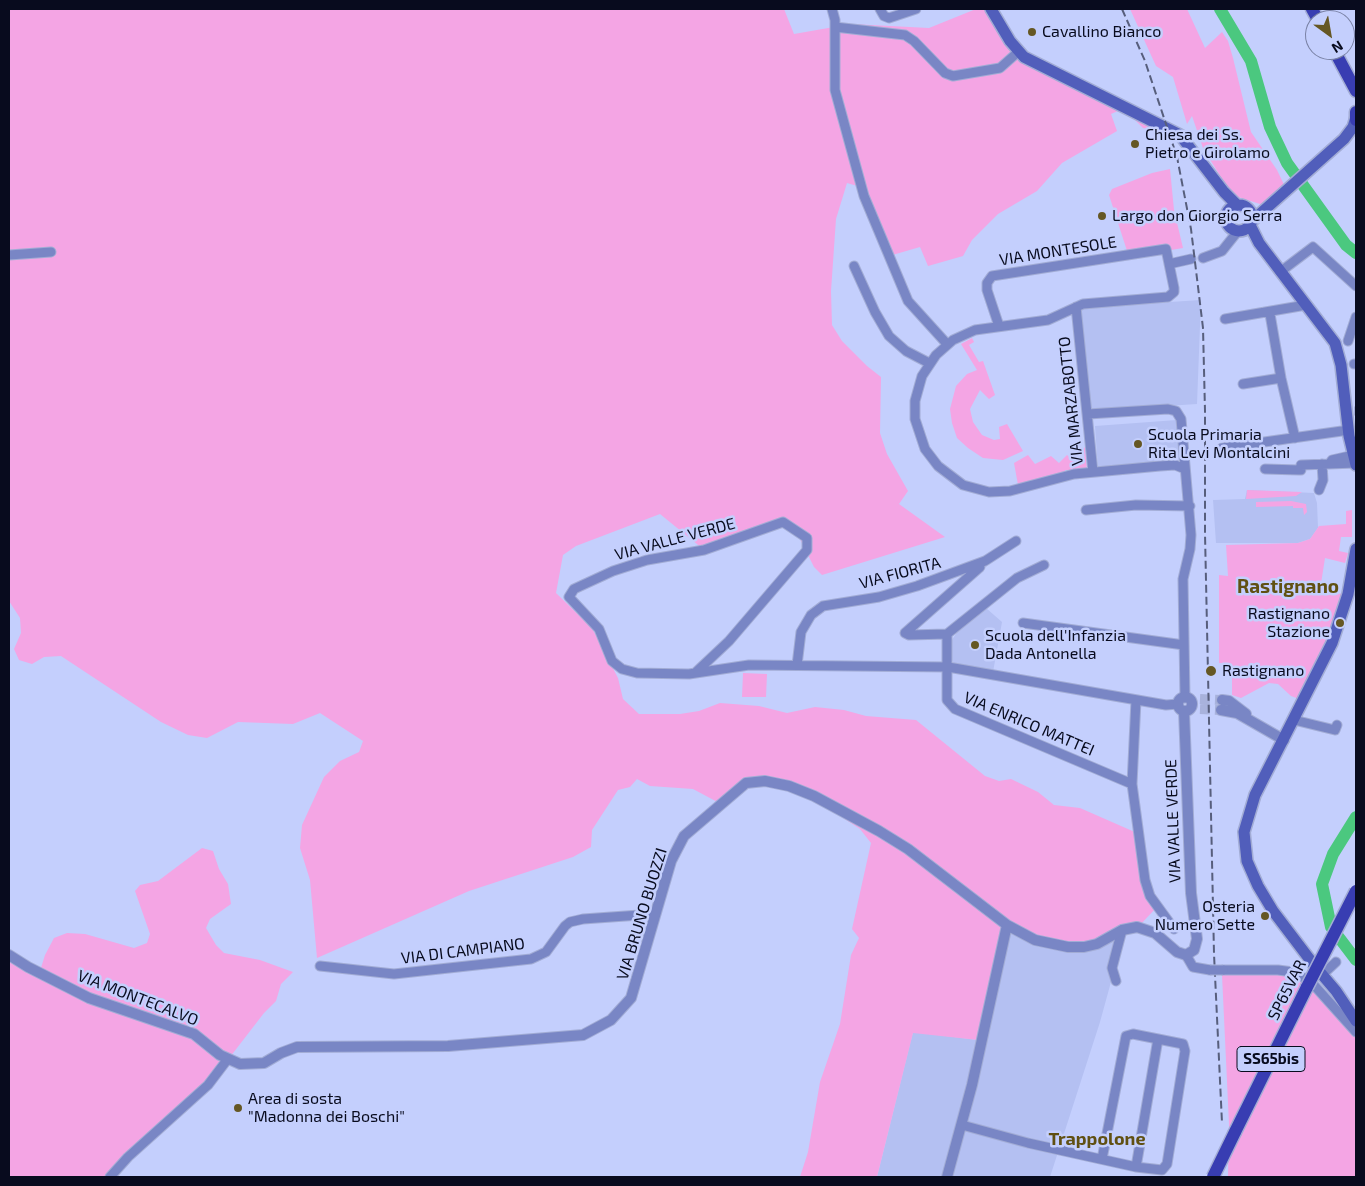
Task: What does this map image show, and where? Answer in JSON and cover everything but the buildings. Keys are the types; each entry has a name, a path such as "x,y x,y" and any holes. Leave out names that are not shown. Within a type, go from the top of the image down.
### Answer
{"main road":[{"path":"992,9 1018,52 1036,65 1180,134 1238,208 1252,214 1246,227"},
{"path":"1339,60 1356,91"},
{"path":"1269,207 1238,208 1226,216 1227,223 1231,228 1246,227 1269,207 1344,139 1353,127 1356,112"},
{"path":"1344,139 1356,133"},
{"path":"1246,227 1306,305 1343,344 1350,364 1349,430 1355,458"},
{"path":"1356,549 1348,594 1335,637 1250,809 1244,832 1245,852 1251,872 1264,898 1336,991 1356,1021"},
{"name":"SP65VAR","path":"1213,1177 1356,891"}],"street":[{"path":"832,9 835,27 835,90 864,196 908,301 947,344"},
{"path":"880,9 884,16 889,18 916,9"},
{"path":"835,27 904,35 914,41 945,73 953,76 1000,68 1018,52"},
{"path":"1203,258 1222,251 1246,227"},
{"path":"1280,272 1313,247 1356,286"},
{"name":"VIA MONTESOLE","path":"999,326 987,290 987,283 992,276 1166,249 1169,264"},
{"path":"9,255 51,252"},
{"path":"1169,264 1191,259"},
{"name":"VIA MARZABOTTO","path":"1076,307 1093,472 1061,477 1002,492 972,488 955,480 931,458 917,426 915,411 917,391 929,363 947,344 970,331 1048,320 1076,307 1083,304 1168,297 1174,292 1169,264"},
{"path":"854,266 875,312 889,336 906,351 929,363"},
{"path":"1225,319 1306,305"},
{"path":"1265,312 1270,314 1281,378 1295,438"},
{"path":"1343,344 1356,317"},
{"path":"1243,384 1281,378"},
{"path":"1088,414 1168,409 1176,411 1181,419 1190,506 1190,549 1183,579 1184,646 1189,704"},
{"path":"1222,448 1349,430"},
{"path":"1265,468 1299,470 1301,465 1326,463 1333,465 1355,458"},
{"path":"1319,490 1326,463"},
{"path":"1093,472 1168,466 1180,466 1185,469"},
{"path":"1086,510 1136,505 1190,506"},
{"name":"VIA VALLE VERDE","path":"695,673 744,624 807,550 808,542 804,534 783,522 704,550 630,565 571,591 569,594 571,601 600,629 608,655 616,665 626,670 645,674 669,676 695,673 749,665 948,667 1166,705 1189,704 1191,893 1197,939 1194,950 1186,955"},
{"name":"VIA FIORITA","path":"797,665 801,632 811,615 823,606 879,597 986,562 1016,541"},
{"path":"986,562 905,633 909,635 947,634 1018,578 1044,564"},
{"path":"1023,623 1184,646"},
{"path":"947,634 948,667"},
{"name":"VIA ENRICO MATTEI","path":"948,667 947,700 949,705 1132,784"},
{"path":"1136,700 1132,784 1146,887 1174,929"},
{"path":"1222,705 1230,701 1252,720 1284,740"},
{"path":"1294,720 1335,730 1337,725"},
{"name":"VIA BRUNO BUOZZI","path":"227,1060 240,1064 257,1064 297,1047 448,1046 575,1036 592,1032 620,1013 631,998 671,860 684,836 746,783 765,781 789,786 814,796 879,831 908,849 1007,924 1035,940 1068,947 1097,944 1122,930 1132,927 1149,930 1177,952 1186,955 1193,967 1210,970 1278,970 1293,972 1309,983 1356,1032"},
{"name":"VIA DI CAMPIANO","path":"320,966 394,974 531,959 546,952 570,922 583,919 654,914"},
{"path":"948,1177 962,1125 1007,924"},
{"path":"1116,981 1112,968 1122,930"},
{"name":"VIA MONTECALVO","path":"9,955 28,968 90,998 194,1034 227,1060"},
{"path":"1318,970 1336,962"},
{"path":"962,1125 1028,1143 1102,1159 1136,1166 1162,1170 1168,1155 1185,1051 1182,1044 1133,1034 1126,1036 1102,1159"},
{"path":"1136,1166 1158,1039"},
{"path":"110,1177 142,1144 208,1085 227,1060"}],"shaded area":[{"path":"9,9 784,9 794,34 851,24 929,28 976,9 989,9 1013,46 1120,110 1111,114 1117,131 1062,163 1037,191 998,214 972,240 963,256 928,266 920,247 889,256 861,187 847,183 836,219 831,291 832,325 842,341 881,377 880,433 887,454 908,491 899,504 945,537 822,575 814,567 797,533 783,525 767,528 736,544 703,549 660,514 576,546 563,555 556,593 592,628 618,678 623,699 639,714 680,714 699,711 720,703 759,706 787,713 815,707 844,710 866,716 916,720 985,776 999,781 1011,779 1038,792 1054,805 1080,808 1137,833 1156,908 1140,925 1080,949 1011,928 991,974 978,1040 913,1033 877,1177 800,1177 808,1152 820,1082 840,1024 851,955 859,938 852,929 871,843 860,829 819,802 772,784 744,787 723,805 693,789 650,786 637,779 630,787 618,790 592,830 591,847 573,857 469,891 317,958 310,880 300,848 302,825 324,777 340,761 359,752 363,741 320,713 293,724 238,722 207,738 188,735 161,722 61,656 44,657 32,664 19,660 14,649 21,633 20,618 9,601"},
{"path":"1130,9 1187,9 1205,48 1222,32 1228,41 1233,58 1251,132 1277,170 1289,195 1280,202 1260,204 1235,196 1228,189 1203,148 1192,116 1187,124 1173,77 1156,66"},
{"path":"1132,117 1161,132 1143,128"},
{"path":"1170,169 1174,210 1183,248 1129,257 1109,195 1112,189 1152,173"},
{"path":"1201,300 1197,404 1090,411 1076,308"},
{"path":"972,338 974,342 969,345 979,362 983,361 995,395 989,399 980,390 970,409 973,422 982,435 994,440 1000,439 999,427 1007,424 1023,451 1003,460 983,458 968,448 957,438 952,423 950,409 956,386 967,374 977,370 961,344"},
{"name":"Scuola Primaria Rita Levi Montalcini","path":"1177,420 1180,463 1098,469 1095,426"},
{"path":"1085,447 1087,470 1065,470 1065,473 1018,485 1014,463 1028,455 1035,464 1051,456 1059,463 1067,455 1080,465 1085,456 1080,453"},
{"path":"1247,490 1314,493 1317,503 1318,528 1310,539 1298,543 1216,543 1213,500 1245,499"},
{"path":"1247,490 1302,492 1296,496 1246,499"},
{"path":"1291,501 1306,504 1307,512 1304,515 1303,508 1293,508 1293,506 1256,507 1256,502"},
{"path":"1352,510 1352,537 1341,537 1339,551 1348,553 1345,563 1325,558 1320,590 1342,594 1329,634 1299,699 1291,696 1278,684 1269,683 1241,698 1232,695 1232,664 1219,663 1219,575 1228,576 1226,545 1298,543 1310,539 1319,526 1346,524 1346,511"},
{"name":"Scuola dell'Infanzia Dada Antonella","path":"986,608 1002,622 993,672 956,666 951,659 952,640 959,629"},
{"path":"743,673 767,674 766,697 742,697"},
{"path":"202,848 213,851 219,869 228,884 231,904 210,919 206,928 216,945 224,953 260,960 293,972 281,984 276,1001 264,1013 220,1070 108,1177 9,1177 9,954 40,971 45,955 54,938 67,933 85,934 134,948 147,943 150,934 135,891 140,885 158,881"},
{"path":"1011,928 1121,935 1117,960 1100,1022 1050,1177 877,1177 913,1032 978,1040 991,974"},
{"path":"1291,974 1307,980 1356,1036 1356,1177 1228,1177 1229,1124 1222,975"}],"waterway":[{"path":"1220,9 1251,61 1270,127 1287,163 1346,245 1356,253"},
{"path":"1356,817 1333,854 1322,884 1331,927 1356,960"}],"tunnel":[{"path":"1200,699 1222,700"},
{"path":"1200,709 1221,710"}],"railway":[{"path":"1122,9 1145,61 1177,157 1191,229 1203,328 1205,534 1214,954 1222,1123"}],"place":[{"name":"Cavallino Bianco","path":"1032,32"},
{"name":"Chiesa dei Ss. Pietro e Girolamo","path":"1135,144"},
{"name":"Largo don Giorgio Serra","path":"1102,216"},
{"name":"Scuola Primaria Rita Levi Montalcini","path":"1138,444"},
{"name":"Rastignano Stazione","path":"1340,623"},
{"name":"Scuola dell'Infanzia Dada Antonella","path":"975,645"},
{"name":"Rastignano","path":"1211,671"},
{"name":"Osteria Numero Sette","path":"1265,916"},
{"name":"Area di sosta \"Madonna dei Boschi\"","path":"238,1108"}],"district":[{"name":"Rastignano","path":"1288,587"},
{"name":"Trappolone","path":"1097,1139"}]}
